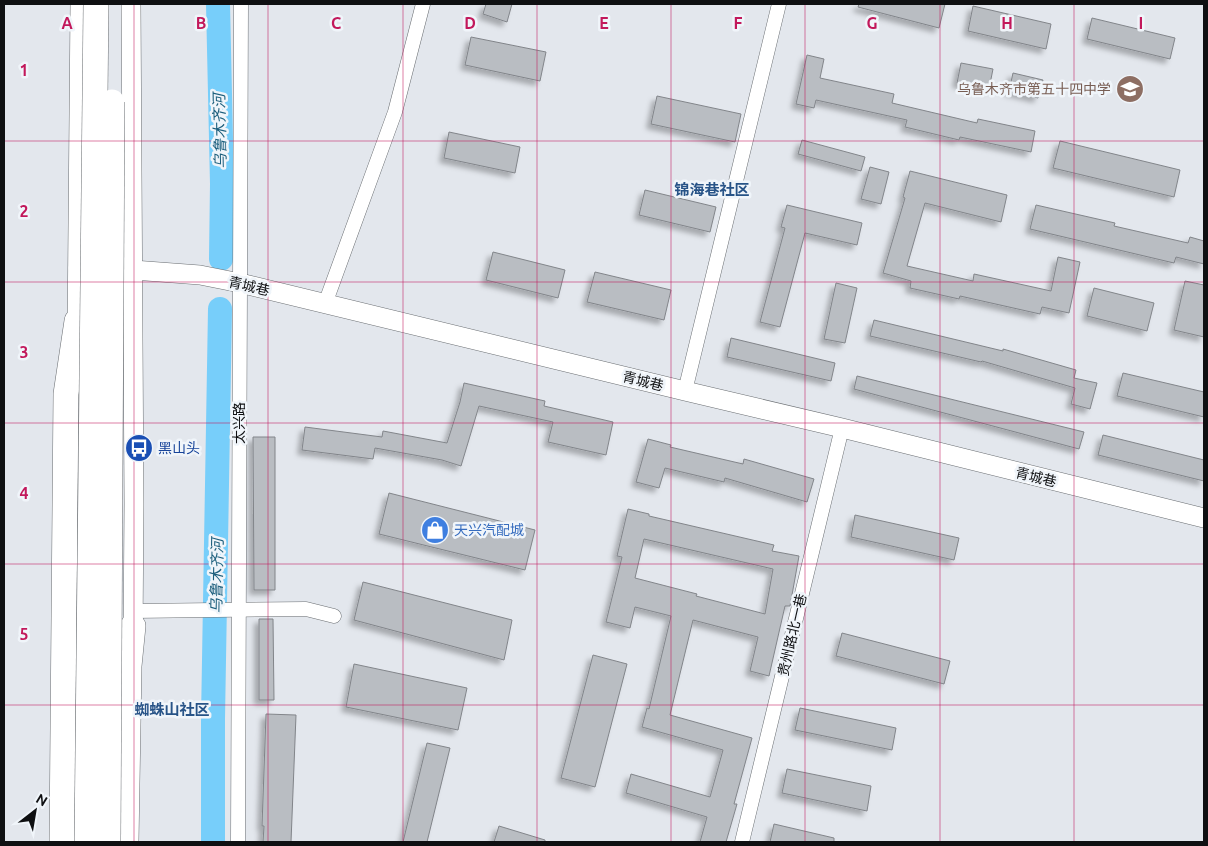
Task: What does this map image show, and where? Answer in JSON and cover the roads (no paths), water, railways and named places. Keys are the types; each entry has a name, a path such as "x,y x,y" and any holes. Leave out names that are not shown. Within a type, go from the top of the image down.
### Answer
{"highway":[{"path":"87,842 96,4"},
{"path":"108,842 112,4"},
{"path":"62,842 66,394 77,321"},
{"path":"126,842 129,666 133,618"}],"main road":[{"path":"72,842 77,530 80,4"},
{"path":"131,4 133,270 131,842"},
{"name":"青城巷","path":"78,268 200,275 240,283 842,428 1204,518"}],"street":[{"name":"太兴路","path":"238,842 234,610 240,283 241,4"},
{"path":"325,304 396,112 423,4"},
{"path":"685,391 779,4"},
{"name":"贵州路北一巷","path":"742,842 842,428"},
{"path":"133,618 206,611 306,609 334,616"}],"waterway":[{"name":"乌鲁木齐河","path":"218,4 222,184 221,259"},
{"name":"乌鲁木齐河","path":"213,842 213,719 220,309"}],"place":[{"name":"乌鲁木齐市第五十四中学","path":"1130,89"},
{"name":"黑山头","path":"139,448"},
{"name":"天兴汽配城","path":"435,530"}],"district":[{"name":"锦海巷社区","path":"712,190"},
{"name":"蜘蛛山社区","path":"172,710"}]}
